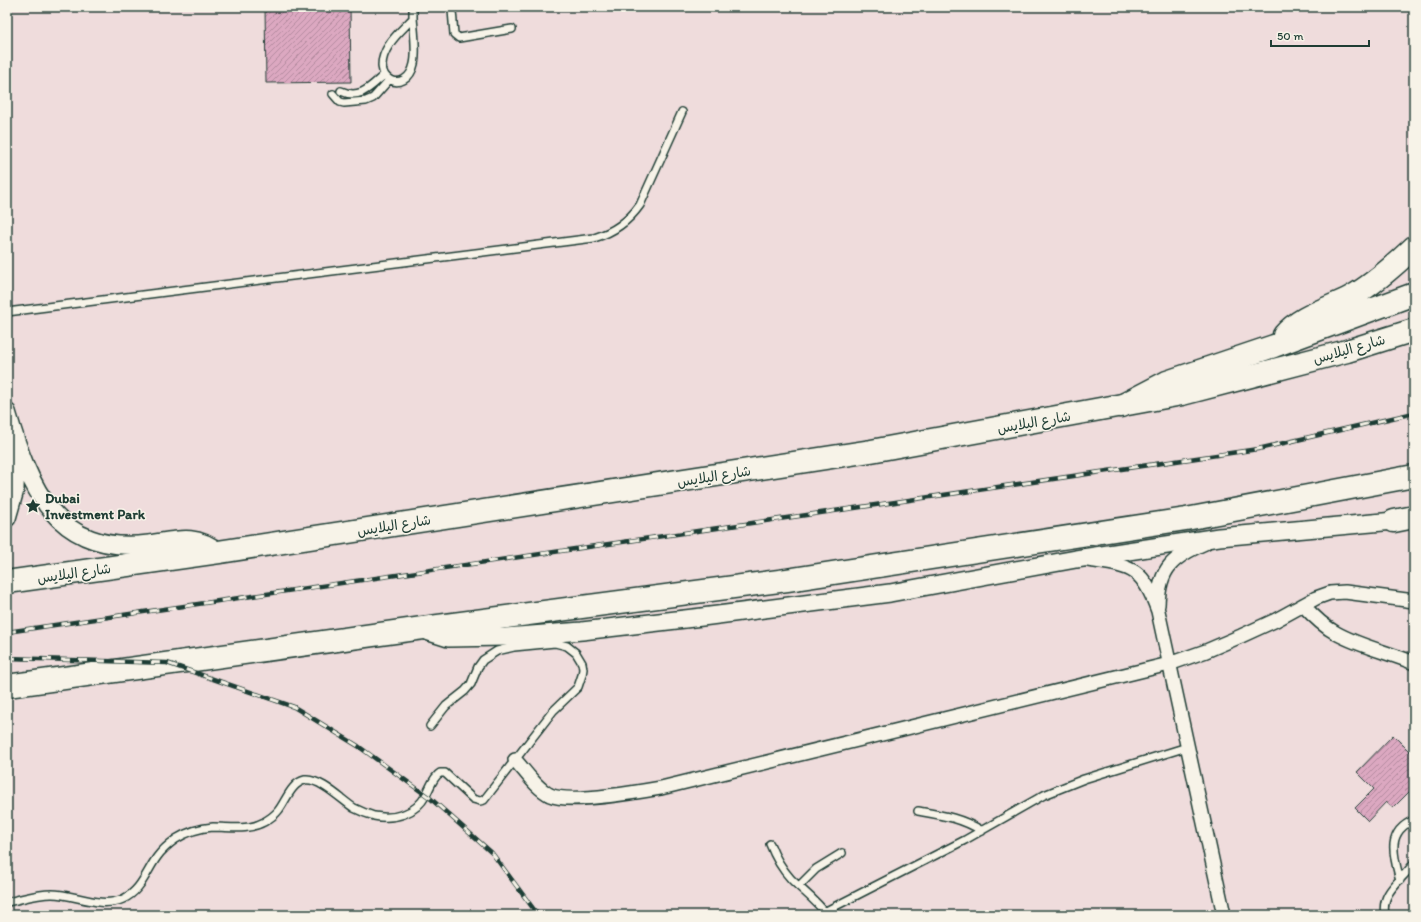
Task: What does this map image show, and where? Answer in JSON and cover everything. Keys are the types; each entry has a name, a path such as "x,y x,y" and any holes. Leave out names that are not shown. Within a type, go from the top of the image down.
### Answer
{"highway":[{"path":"1274,346 1292,326 1351,297 1377,279 1402,259 1414,247"},
{"path":"1121,406 1167,382 1274,346 1414,294"},
{"name":"شارع اليلايس","path":"7,582 219,552 863,453 1182,394 1237,381 1347,351 1414,330"},
{"path":"7,686 423,628 787,580 1170,522 1414,476"}],"street":[{"path":"7,412 27,471 39,495 47,507 63,522 92,539 119,545 132,546 188,539 204,542 219,552"},
{"path":"7,518 15,490 16,442"},
{"path":"423,628 429,632 448,638 506,637 582,631 890,593 1076,559 1219,537 1407,520"},
{"path":"1158,611 1159,587 1167,569 1186,551 1219,537"},
{"path":"1076,559 1117,565 1131,570 1144,580 1149,588 1158,611 1224,915"},
{"path":"516,760 543,791 557,797 600,796 639,792 683,784 1169,664 1206,651 1241,636 1323,595 1338,592 1414,601"},
{"path":"1303,606 1316,619 1336,633 1364,646 1414,663"}],"lane":[{"path":"413,7 414,64 411,72 404,79 396,82 386,78 381,69 382,62 389,45 413,18"},
{"path":"450,7 452,10 454,34 459,38 512,29"},
{"path":"341,91 354,95 361,93 386,78"},
{"path":"333,94 340,102 344,103 366,101 373,98 386,78"},
{"path":"7,312 594,238 608,233 622,225 635,213 682,112"},
{"path":"7,902 24,897 53,894 105,902 122,899 135,890 162,851 177,838 203,828 244,828 263,823 278,811 295,786 305,780 316,781 355,808 364,813 380,817 390,817 407,813 414,809 425,797 440,772 445,773 472,799 476,801 484,800 554,711 578,687 582,675 582,663 576,653 567,646 555,643 514,647 497,651 490,655 478,667 471,684 465,691 446,706 430,726"},
{"path":"770,844 785,872 826,913 982,831 1024,805 1063,786 1187,747"},
{"path":"918,811 952,817 973,825 982,831"},
{"path":"1400,880 1394,854 1394,844 1400,830 1414,820"},
{"path":"798,886 816,869 842,853"},
{"path":"1385,915 1383,907 1385,899 1413,865"}],"building":[{"path":"265,7 350,7 351,82 266,83"},
{"path":"1393,735 1414,756 1414,787 1393,808 1386,802 1368,821 1355,808 1374,789 1357,772"}],"railway":[{"path":"7,632 1258,449 1414,413"},
{"path":"7,658 167,663 294,707 358,746 430,798 492,853 538,915"}],"place":[{"name":"Dubai Investment Park","path":"33,506"}]}
